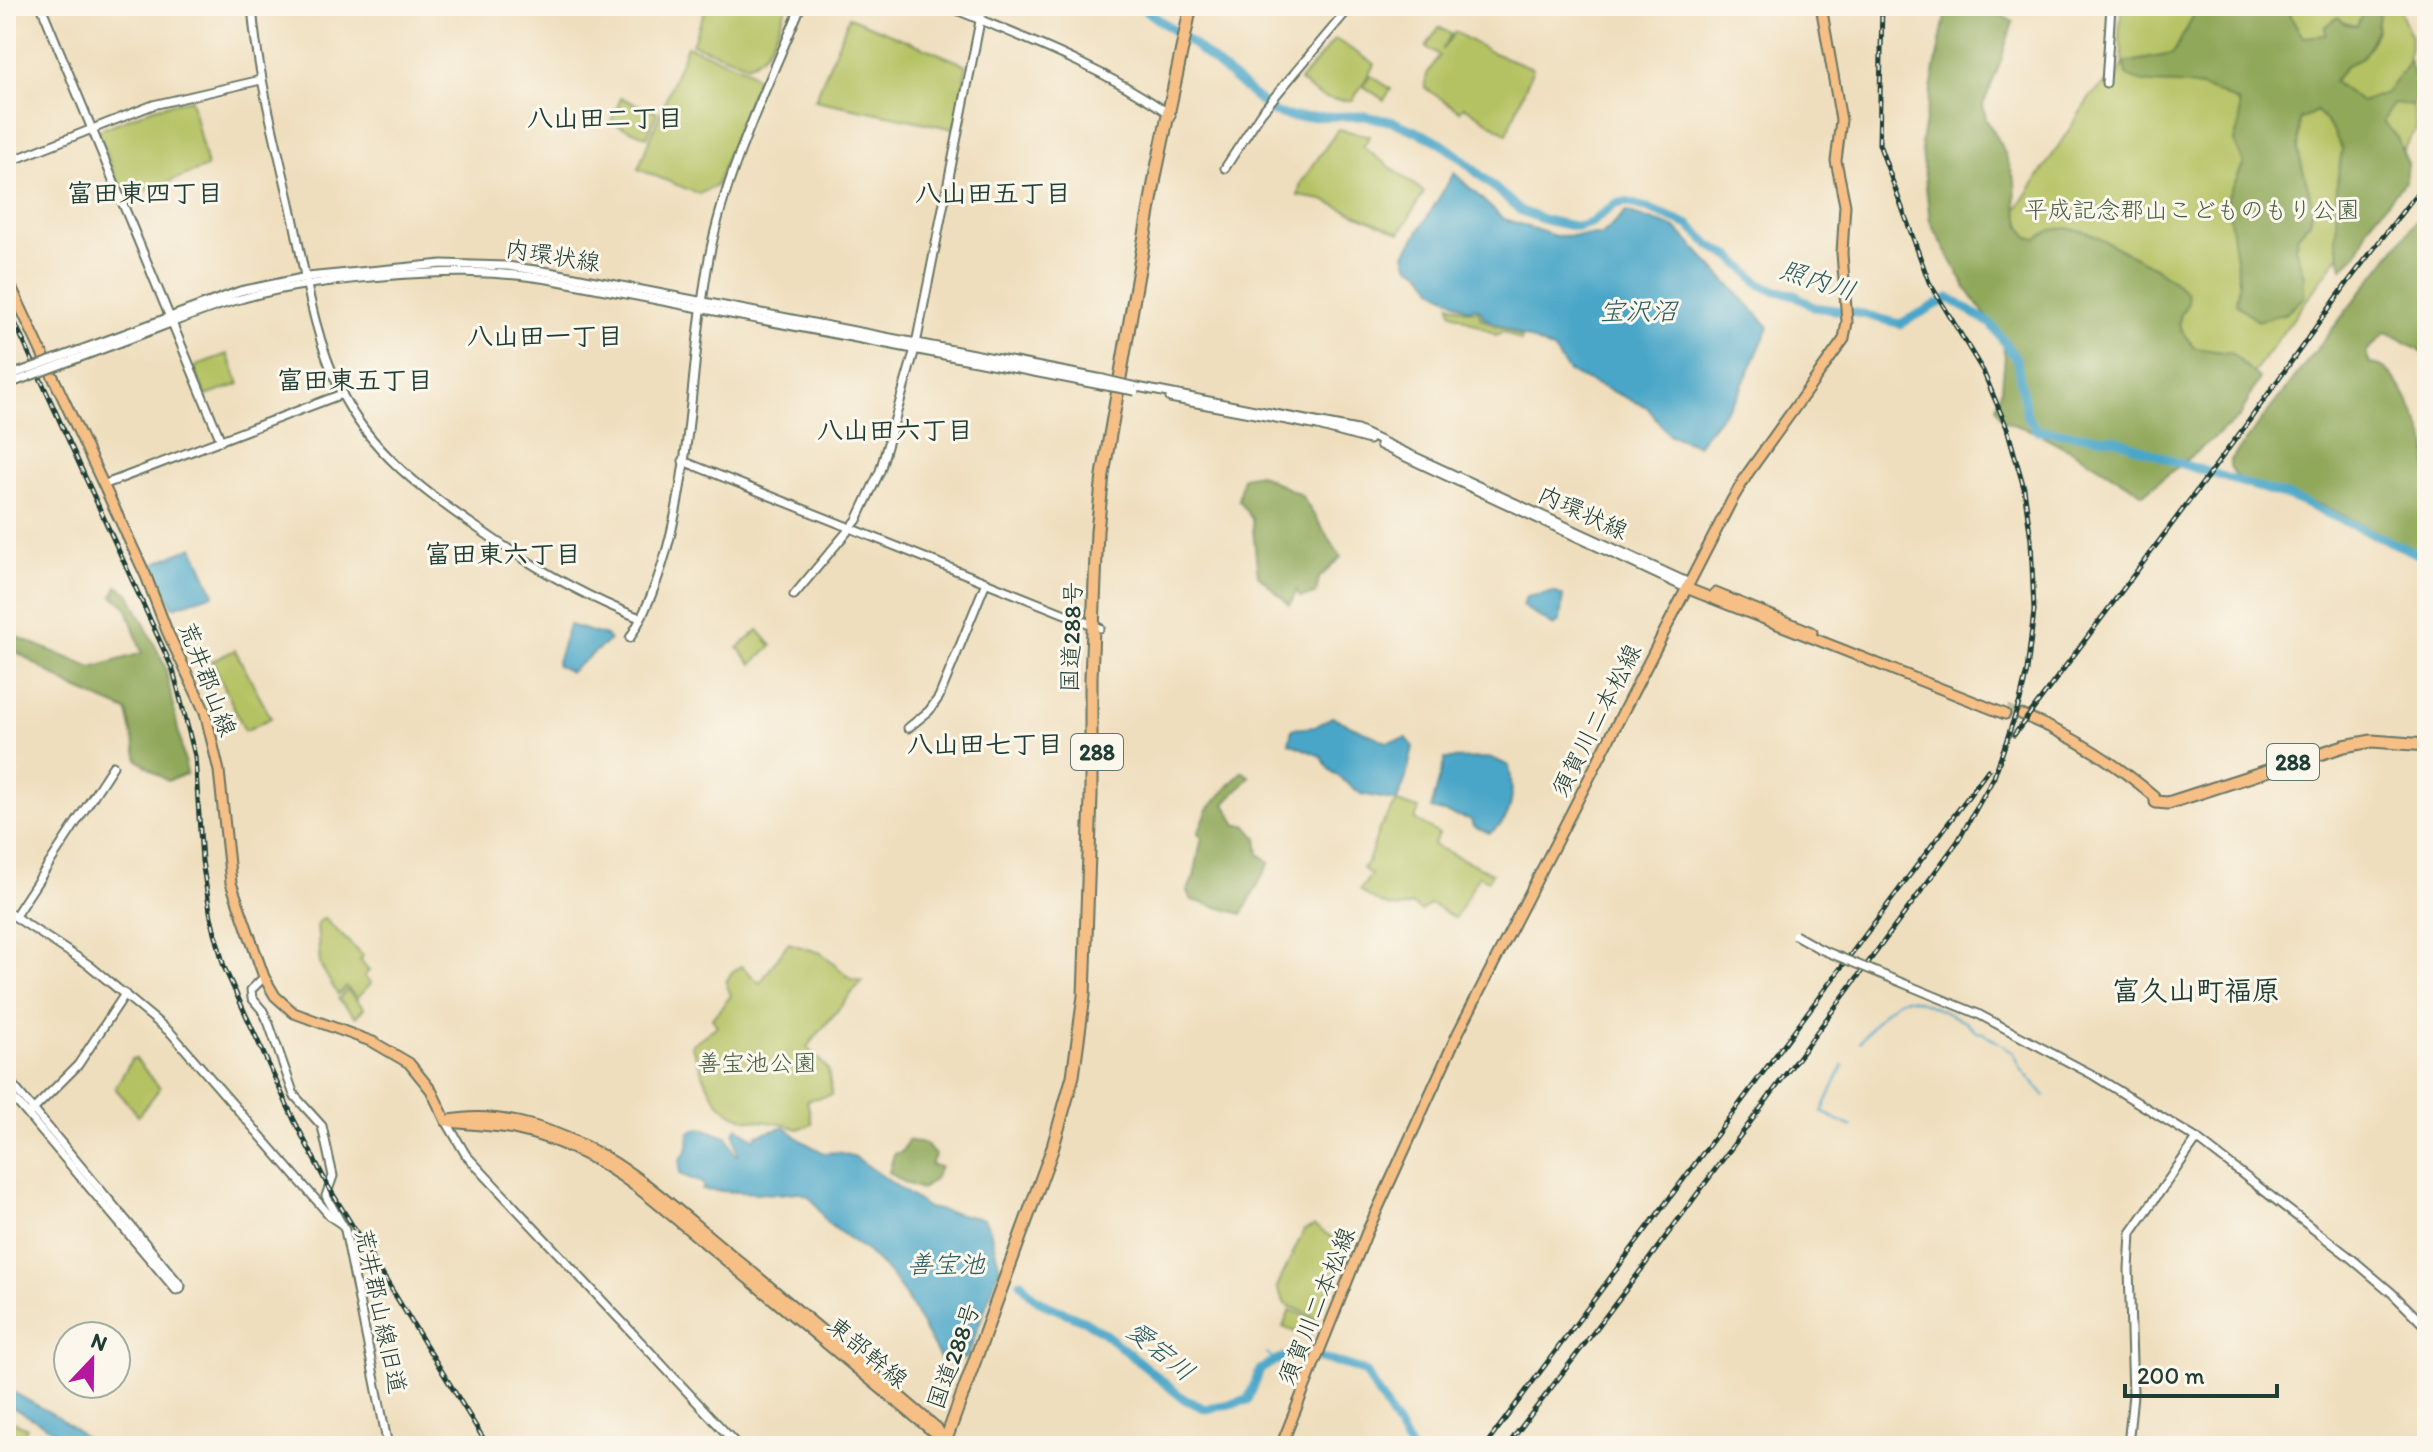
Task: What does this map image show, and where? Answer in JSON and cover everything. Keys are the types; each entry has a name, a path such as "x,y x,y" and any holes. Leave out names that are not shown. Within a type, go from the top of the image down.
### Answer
{"highway":[{"name":"国道288号","path":"948,1445 1054,1156 1069,1110 1084,1038 1090,970 1097,626 1102,537 1113,436 1170,115 1194,6"},
{"name":"288","path":"2153,799 2168,803 2344,746 2372,741 2427,745"}],"main road":[{"name":"須賀川二本松線","path":"1281,1446 1361,1245 1458,1033 1740,485 1840,347 1847,332 1842,253 1845,205 1836,161 1841,120 1821,6"},
{"name":"荒井郡山線","path":"6,276 141,565 167,631 205,712 219,771 231,883 264,977 275,996 294,1013 373,1042 409,1063 431,1090 446,1121"},
{"name":"内環状線","path":"1688,585 2006,712"},
{"path":"2021,718 2081,748 2153,799"},
{"name":"東部幹線","path":"446,1121 470,1117 529,1125 571,1139 612,1161 862,1363 937,1428 948,1445"}],"street":[{"path":"41,6 221,441"},
{"path":"252,6 261,80 307,280 324,350 342,394 386,454 428,493 546,575 596,601 640,618"},
{"path":"630,638 668,543 683,461 700,305 719,214 801,6"},
{"path":"947,6 1092,68 1170,115"},
{"path":"794,595 851,528 867,503 880,471 916,346 983,6"},
{"path":"1225,168 1263,110 1351,6"},
{"path":"2106,83 2111,6"},
{"path":"6,163 153,105 261,80"},
{"name":"内環状線","path":"127,336 240,291 442,264 507,266 1133,388 1372,440 1688,585"},
{"path":"6,377 127,336"},
{"path":"6,385 127,336"},
{"path":"103,485 342,394"},
{"path":"683,461 1097,626"},
{"path":"908,728 929,711 939,697 986,582"},
{"path":"15,916 113,766"},
{"path":"6,911 89,965 171,1033 331,1217 343,1225"},
{"path":"1795,935 1820,949 1978,1014 2093,1075 2197,1139 2352,1259 2427,1328"},
{"name":"荒井郡山線旧道","path":"264,977 251,990 252,998 263,1011 294,1095 322,1126 333,1176 326,1196 343,1225 388,1446"},
{"path":"31,1112 78,1065 125,994"},
{"path":"6,1077 31,1112 176,1290 180,1289 181,1286 31,1112 6,1089"},
{"path":"446,1121 466,1155 738,1446"},
{"path":"2128,1446 2133,1379 2129,1269 2131,1233 2197,1139"}],"green space":[{"path":"707,6 787,6 768,48 748,65 692,44"},
{"path":"1947,6 1986,6 2013,22 1983,105 1986,119 2002,146 2015,181 2016,206 2021,226 2028,237 2036,239 2051,230 2067,228 2087,232 2155,267 2187,292 2188,303 2179,322 2195,348 2231,353 2259,378 2240,417 2143,494 2038,433 2003,421 1996,407 2002,387 2005,356 2001,337 1966,288 1930,221 1921,142"},
{"name":"平成記念郡山こどものもり公園","path":"2122,6 2396,6 2411,37 2405,86 2413,106 2416,130 2402,151 2394,180 2195,453 2026,349 1966,288 2091,96 2106,83 2111,88 2124,63 2119,33"},
{"path":"2195,6 2294,6 2290,16 2303,37 2325,35 2325,27 2338,17 2344,23 2357,26 2365,6 2380,6 2377,30 2369,48 2361,59 2346,65 2334,82 2361,102 2386,93 2410,61 2415,78 2413,106 2393,104 2383,121 2397,138 2408,164 2406,180 2367,227 2356,255 2342,268 2336,241 2337,182 2342,150 2333,130 2317,111 2300,119 2298,151 2313,206 2310,222 2298,235 2295,247 2304,276 2304,297 2286,313 2258,321 2236,304 2239,280 2227,198 2244,163 2234,141 2240,122 2239,103 2202,88 2148,83 2126,75 2124,63 2172,54 2197,9"},
{"path":"849,17 967,65 955,129 815,100"},
{"path":"1439,27 1451,34 1442,50 1455,32 1491,52 1533,68 1507,134 1464,106 1460,111 1425,88 1427,74 1439,56 1426,47"},
{"path":"1335,39 1375,64 1353,100 1324,98 1300,81"},
{"path":"687,46 748,70 757,79 716,186 699,194 638,169"},
{"path":"1370,75 1391,89 1384,100 1363,86"},
{"path":"621,98 657,112 647,137 611,122"},
{"path":"191,99 207,167 124,199 97,131 154,108"},
{"path":"1338,129 1370,136 1363,147 1424,192 1400,233 1323,200 1298,196 1301,183"},
{"path":"2427,207 2427,356 2385,333 2366,353 2370,364 2382,367 2396,380 2427,444 2427,551 2421,554 2326,507 2257,488 2236,476 2230,461"},
{"path":"1450,304 1468,311 1478,310 1481,319 1522,337 1521,341 1504,332 1496,335 1451,312"},
{"path":"227,354 240,384 206,396 194,368"},
{"path":"1259,474 1301,495 1341,557 1319,578 1316,594 1300,597 1297,590 1290,605 1258,575 1252,519 1238,500 1243,477"},
{"path":"117,586 129,593 165,666 187,774 167,781 138,760 127,711 74,688 6,645 8,633 92,668 142,653 126,606 113,596"},
{"path":"758,630 772,646 752,664 738,648"},
{"path":"235,650 271,718 245,731 212,661"},
{"path":"1242,771 1250,777 1225,804 1237,825 1246,825 1257,838 1259,854 1270,862 1242,914 1192,900 1187,892 1194,877 1202,837 1198,833 1208,809"},
{"path":"1397,802 1419,809 1415,820 1439,834 1433,845 1492,873 1488,880 1479,875 1455,918 1431,904 1421,911 1412,905 1398,908 1384,905 1360,890 1371,875 1362,868 1368,862 1379,829"},
{"path":"324,918 363,956 360,961 369,971 364,976 371,983 357,998 346,987 338,995 320,965 317,924"},
{"name":"善宝池公園","path":"788,943 821,953 851,979 862,981 807,1047 828,1069 832,1095 807,1100 812,1124 798,1129 743,1118 723,1107 710,1088 691,1045 717,1026 712,1018 731,996 726,982 732,972 741,966 760,983"},
{"path":"347,990 364,1008 356,1017 338,999"},
{"path":"135,1058 160,1088 138,1116 115,1088"},
{"path":"908,1140 926,1145 935,1155 931,1165 940,1167 934,1180 921,1189 889,1172 894,1154 902,1152"},
{"path":"1314,1226 1347,1247 1317,1318 1285,1304 1277,1287 1304,1230"},
{"path":"1290,1310 1316,1320 1309,1338 1283,1327"},
{"path":"6,1418 27,1428 17,1446 6,1445"}],"water":[{"name":"宝沢沼","path":"1454,173 1502,218 1555,236 1602,235 1626,212 1676,228 1769,327 1738,395 1697,445 1669,435 1647,407 1569,372 1553,350 1483,317 1475,307 1469,310 1433,288 1423,273 1408,264 1405,254"},
{"path":"193,547 214,594 173,607 153,564"},
{"path":"1554,592 1563,596 1560,621 1554,626 1522,606 1526,597"},
{"path":"569,625 610,640 570,672 556,665"},
{"path":"1332,717 1387,742 1407,738 1413,747 1397,801 1361,794 1329,769 1321,756 1289,743 1292,729 1315,727"},
{"path":"1492,758 1509,766 1512,785 1508,813 1498,827 1489,833 1475,827 1470,819 1431,809 1445,759"},
{"name":"善宝池","path":"737,1127 754,1139 757,1135 785,1127 824,1153 838,1152 855,1157 928,1208 984,1219 1000,1268 967,1358 948,1363 940,1358 905,1295 889,1273 868,1252 826,1222 808,1196 798,1192 778,1194 702,1190 702,1183 680,1174 680,1160 687,1151 690,1132 700,1128 727,1136 738,1155 734,1132"},
{"path":"6,1388 60,1418 96,1446 75,1446 6,1404"}],"waterway":[{"name":"照内川","path":"1140,6 1194,45 1273,112 1292,117 1365,116 1394,122 1436,140 1521,211 1545,220 1578,227 1591,223 1615,204 1626,202 1647,208 1689,225 1711,246 1733,258 1769,289 1795,295 1814,307 1863,314 1900,324 1949,298 1991,324 2016,358 2027,416 2037,430 2115,439 2175,462 2290,497 2427,558"},
{"path":"1860,1042 1895,1003 1914,1000 1966,1021 1976,1032 1984,1033 2014,1053 2022,1070 2045,1096"},
{"path":"1843,1065 1822,1112 1852,1127"},
{"name":"愛宕川","path":"1021,1282 1031,1295 1044,1304 1085,1321 1104,1333 1184,1399 1206,1409 1248,1400 1260,1370 1288,1356 1314,1356 1359,1369 1366,1373 1409,1446"},
{"path":"1267,1353 1275,1361"}],"tunnel":[{"path":"2007,709 2022,715"}],"railway":[{"path":"1507,1446 1958,841 1994,777 2020,701 2034,611 2031,540 2024,488 2007,428 1983,371 1929,282 1879,144 1882,6"},
{"path":"2014,735 2246,425 2348,282 2427,180"},
{"path":"6,303 173,670 195,756 202,861 211,917 224,967 294,1120 328,1186 488,1446"},
{"path":"1485,1446 1988,770"}],"district":[{"name":"八山田二丁目","path":"605,118"},
{"name":"富田東四丁目","path":"145,193"},
{"name":"八山田五丁目","path":"993,193"},
{"name":"八山田一丁目","path":"545,336"},
{"name":"富田東五丁目","path":"355,380"},
{"name":"八山田六丁目","path":"895,430"},
{"name":"富田東六丁目","path":"503,554"},
{"name":"八山田七丁目","path":"985,744"},
{"name":"富久山町福原","path":"2196,990"}]}
